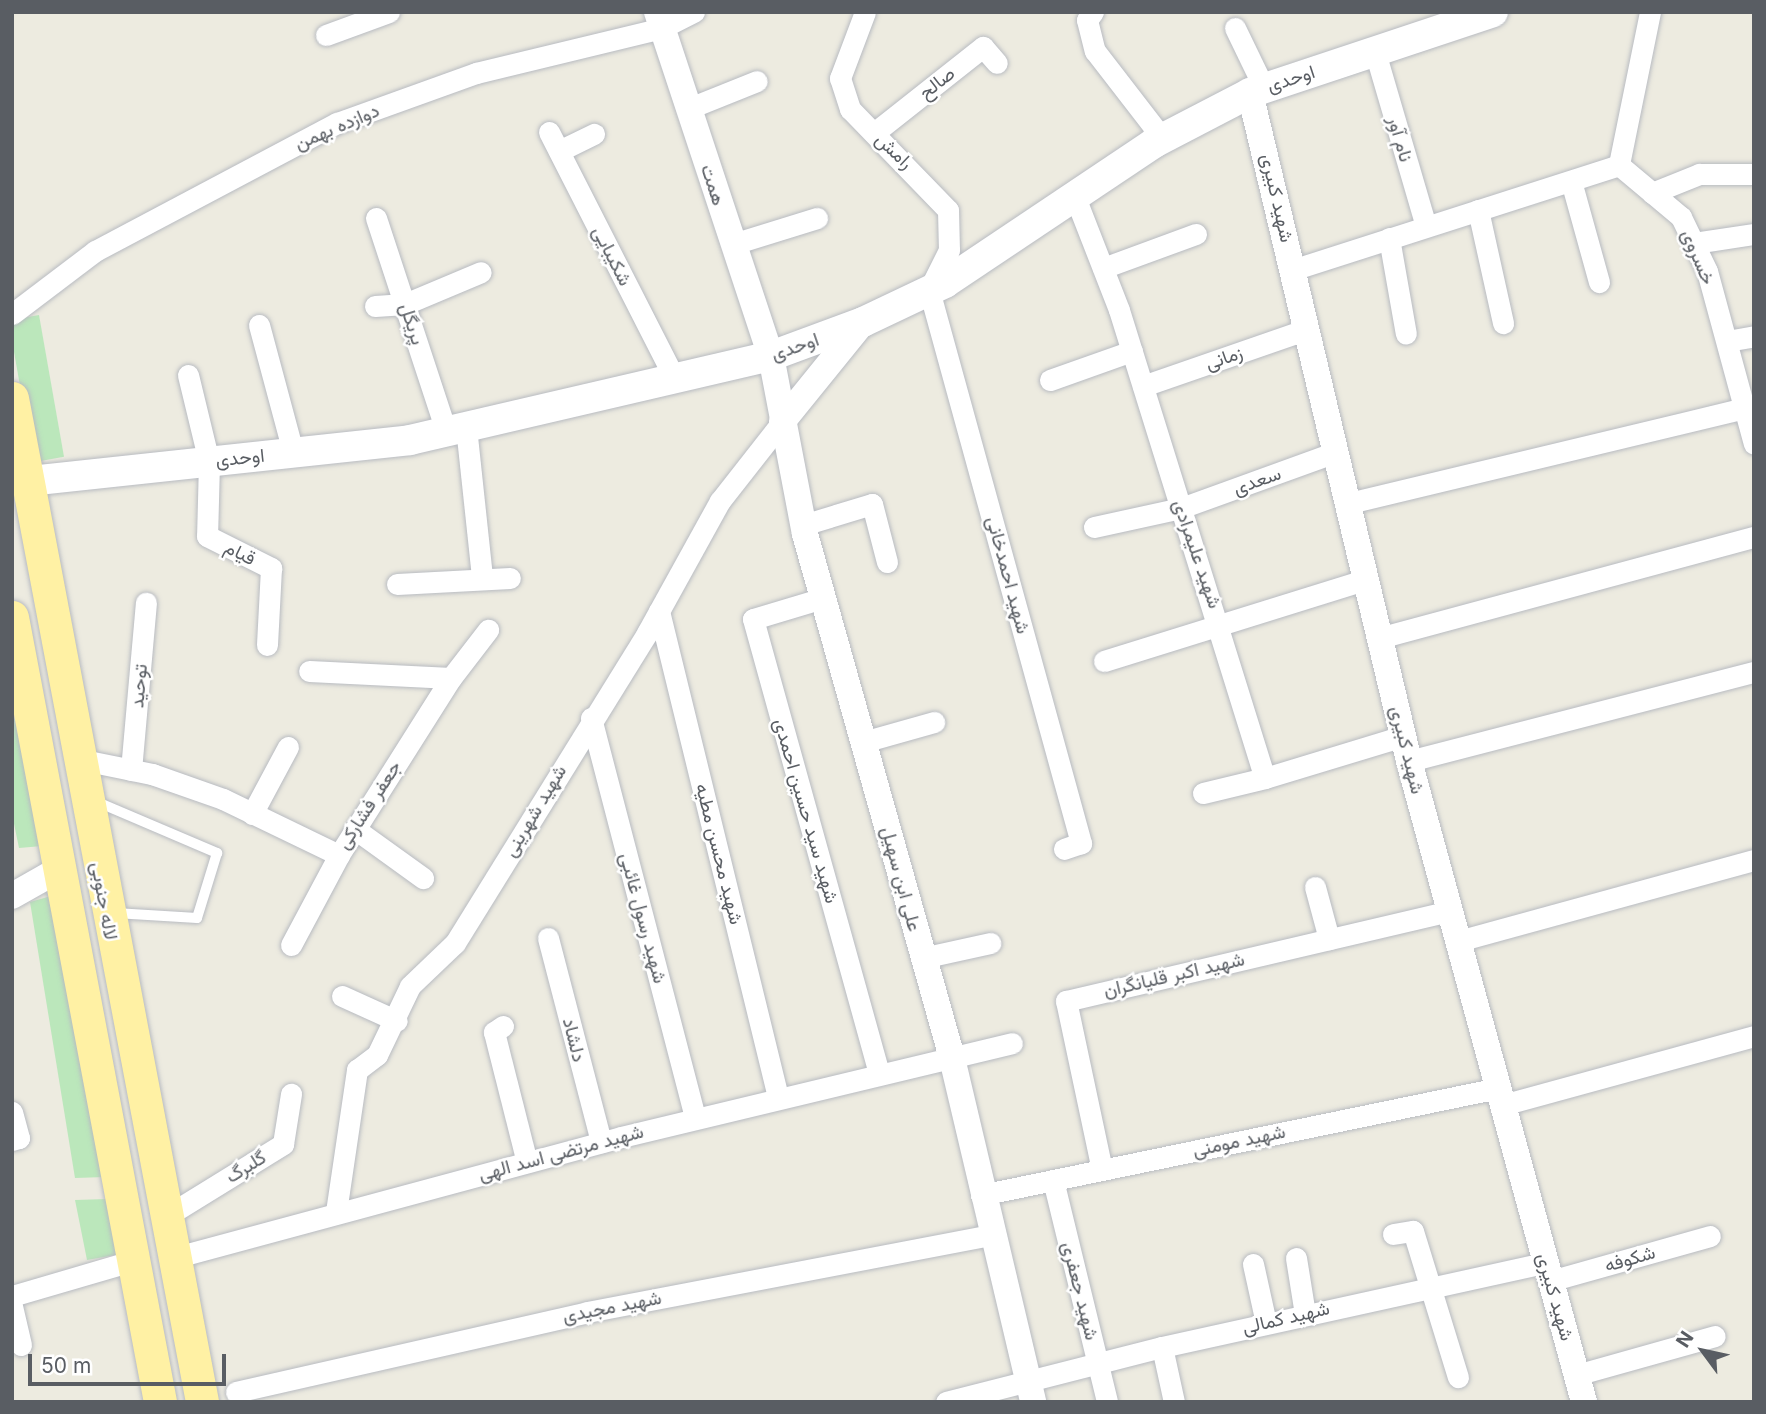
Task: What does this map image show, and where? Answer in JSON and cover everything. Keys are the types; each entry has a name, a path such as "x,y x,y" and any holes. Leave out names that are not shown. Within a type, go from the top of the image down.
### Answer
{"main road":[{"name":"اوحدی","path":"29,481 293,452 456,429 771,356 863,322 929,290 1163,139 1257,91 1493,12"},
{"name":"لاله جنوبی","path":"12,398 106,912 202,1402"},
{"name":"لاله جنوبی","path":"12,617 18,695 58,870 160,1402"}],"street":[{"path":"326,35 389,12"},
{"name":"دوازده بهمن","path":"12,314 95,251 337,123 475,73 694,12"},
{"name":"رامش","path":"865,12 840,78 850,109 948,211 949,250 929,290"},
{"path":"1093,12 1087,20 1095,51 1163,139"},
{"path":"1293,270 1619,165 1650,12"},
{"name":"همت","path":"660,20 687,109 771,356"},
{"path":"1235,28 1257,91"},
{"name":"صالح","path":"874,133 983,47 997,63"},
{"name":"نام آور","path":"1375,52 1426,226"},
{"path":"687,109 757,81"},
{"name":"شهید کبیری","path":"1257,91 1305,330 1345,504 1406,748 1584,1402"},
{"name":"شکیبایی","path":"594,134 554,142 675,379"},
{"name":"خسروی","path":"1619,165 1681,217 1694,243 1727,341 1754,444"},
{"path":"1653,193 1699,174 1754,174"},
{"path":"1570,181 1599,282"},
{"name":"شهید علیمرادی","path":"1075,197 1132,351 1219,621 1265,778"},
{"path":"1478,210 1503,323"},
{"name":"پریگل","path":"376,218 382,266 405,304 456,429 482,577"},
{"path":"733,244 817,218"},
{"path":"1103,268 1196,234"},
{"path":"1694,243 1754,234"},
{"path":"1389,238 1406,334"},
{"path":"375,306 405,304 481,272"},
{"name":"شهید احمدخانی","path":"929,290 1081,843 1064,849"},
{"path":"782,422 863,322"},
{"path":"259,325 293,452"},
{"name":"زمانی","path":"1143,387 1305,330"},
{"path":"1727,341 1754,336"},
{"path":"1050,380 1132,351"},
{"name":"علی ابن سهیل","path":"771,356 803,525 951,1054 981,1195 1030,1391"},
{"path":"188,374 209,462"},
{"path":"1345,504 1744,408"},
{"name":"شهید شهرینی","path":"335,1212 357,1070 377,1055 397,1021 410,986 455,943 659,611 720,501 782,422"},
{"name":"سعدی","path":"1094,527 1181,508 1333,453"},
{"name":"قیام","path":"209,462 207,537 271,568 267,645"},
{"path":"803,525 872,504 887,562"},
{"path":"1379,638 1754,537"},
{"path":"397,584 482,577 510,578"},
{"path":"1104,661 1219,621 1364,580"},
{"name":"شهید سید حسین احمدی","path":"823,598 752,619 879,1072"},
{"name":"توحید","path":"131,770 146,603"},
{"name":"شهید محسن مطیه","path":"659,611 778,1097"},
{"name":"جعفر فشارکی","path":"78,758 131,770 252,814 339,855 451,678 488,630"},
{"path":"309,671 451,678"},
{"path":"1203,793 1754,672"},
{"name":"شهید رسول غائبی","path":"591,718 695,1118"},
{"path":"863,742 934,722"},
{"path":"252,814 288,747"},
{"path":"355,829 423,878"},
{"path":"291,945 339,855"},
{"path":"1458,941 1754,860"},
{"path":"12,896 58,870"},
{"path":"1315,887 1329,939"},
{"name":"شهید اکبر قلیانگران","path":"1102,1170 1066,1001 1450,911"},
{"name":"دلشاد","path":"548,938 601,1142"},
{"path":"922,958 990,943"},
{"path":"342,996 397,1021"},
{"path":"503,1027 494,1032 527,1162"},
{"name":"شهید مومنی","path":"981,1195 1102,1170 1500,1097 1754,1036"},
{"name":"شهید مرتضی اسد الهی","path":"173,1258 601,1142 951,1054 1012,1043"},
{"name":"گلبرگ","path":"165,1217 283,1144 291,1094"},
{"path":"12,1112 16,1139"},
{"name":"شهید جعفری","path":"1053,1180 1107,1402"},
{"path":"1393,1234 1413,1231 1458,1377"},
{"name":"شهید مجیدی","path":"236,1392 587,1312 991,1235"},
{"name":"شکوفه","path":"1548,1272 1710,1236"},
{"path":"1296,1258 1305,1314"},
{"path":"12,1296 132,1261"},
{"path":"1253,1264 1266,1323"},
{"name":"شهید کمالی","path":"946,1402 1030,1391 1098,1362 1305,1314 1431,1287 1548,1272"},
{"path":"12,1306 21,1345"},
{"path":"1576,1375 1715,1336"},
{"path":"1162,1347 1174,1402"}],"lane":[{"path":"85,797 217,853 197,918 106,912"}],"green space":[{"path":"39,315 64,457 33,462 12,340 12,320"},
{"path":"12,707 42,846 19,848 12,814"},
{"path":"51,896 105,1177 75,1178 30,902"},
{"path":"107,1199 121,1254 87,1260 75,1200"}]}
